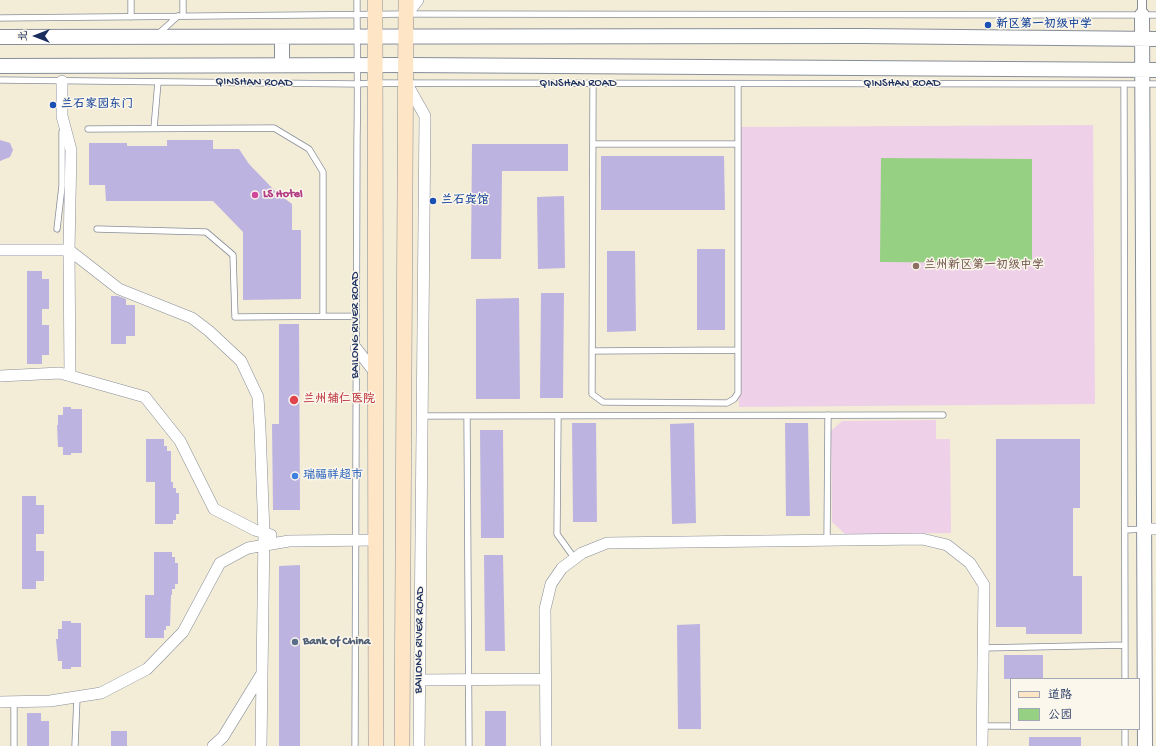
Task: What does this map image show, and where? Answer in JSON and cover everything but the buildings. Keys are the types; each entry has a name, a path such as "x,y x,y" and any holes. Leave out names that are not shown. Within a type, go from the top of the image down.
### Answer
{"main road":[{"name":"BAILONG RIVER ROAD","path":"375,7 376,746"},
{"name":"BAILONG RIVER ROAD","path":"402,746 407,84 406,7"}],"street":[{"path":"406,7 418,0"},
{"path":"1142,0 1149,15 1150,529 1146,746"},
{"path":"0,37 871,36 1149,39"},
{"path":"282,37 282,65"},
{"name":"QINSHAN ROAD","path":"0,66 407,65 1149,77"},
{"path":"62,81 62,116 71,150 69,250 70,376"},
{"name":"BAILONG RIVER ROAD","path":"407,84 425,116 419,746"},
{"path":"0,250 69,250 119,289 192,318 209,331 241,361 258,397 264,533 261,746"},
{"path":"356,348 376,374"},
{"path":"0,376 60,373 145,397 180,441 214,509 254,530 289,541"},
{"path":"546,746 545,609 551,584 562,568 582,553 607,543 922,539 946,545 970,563 984,585 982,746"},
{"path":"0,702 50,701 101,693 147,669 183,632 220,563 248,548 289,541 376,540"},
{"path":"212,746 222,737 262,674"},
{"path":"420,680 545,679"}],"lane":[{"path":"131,0 131,17"},
{"path":"155,37 180,16 183,0"},
{"name":"BAILONG RIVER ROAD","path":"355,746 358,84 357,0"},
{"path":"0,18 357,15 375,7 1149,15"},
{"name":"QINSHAN ROAD","path":"0,80 358,84 1124,84 1149,77"},
{"path":"154,128 158,82"},
{"path":"592,84 592,394 603,402 727,403 734,399 738,393 738,84"},
{"path":"1124,84 1125,678"},
{"path":"56,229 62,186 62,116"},
{"path":"88,129 274,128 309,149 323,172 323,316"},
{"path":"592,144 738,144"},
{"path":"97,229 206,232 233,255 235,317 356,316"},
{"path":"592,351 738,350"},
{"path":"827,540 828,415"},
{"path":"422,416 943,415"},
{"path":"467,416 469,746"},
{"path":"558,416 557,534 575,559"},
{"path":"1125,530 1150,529"},
{"path":"983,648 1125,645"},
{"path":"75,746 77,697"},
{"path":"14,702 14,746"},
{"path":"983,726 1010,726"},
{"path":"1125,730 1125,746"}],"shaded area":[{"name":"兰州新区第一初级中学","path":"1093,125 1095,404 739,407 737,127"},
{"path":"936,420 936,439 950,439 951,533 845,534 832,522 831,431 842,421"}],"green space":[{"path":"881,158 1032,159 1032,263 880,262"}],"place":[{"name":"新区第一初级中学","path":"988,25"},
{"name":"兰石家园东门","path":"53,105"},
{"name":"LS Hotel","path":"255,195"},
{"name":"兰石宾馆","path":"433,201"},
{"name":"兰州新区第一初级中学","path":"916,266"},
{"name":"兰州辅仁医院","path":"294,400"},
{"name":"瑞福祥超市","path":"295,476"},
{"name":"Bank of China","path":"295,642"}]}
